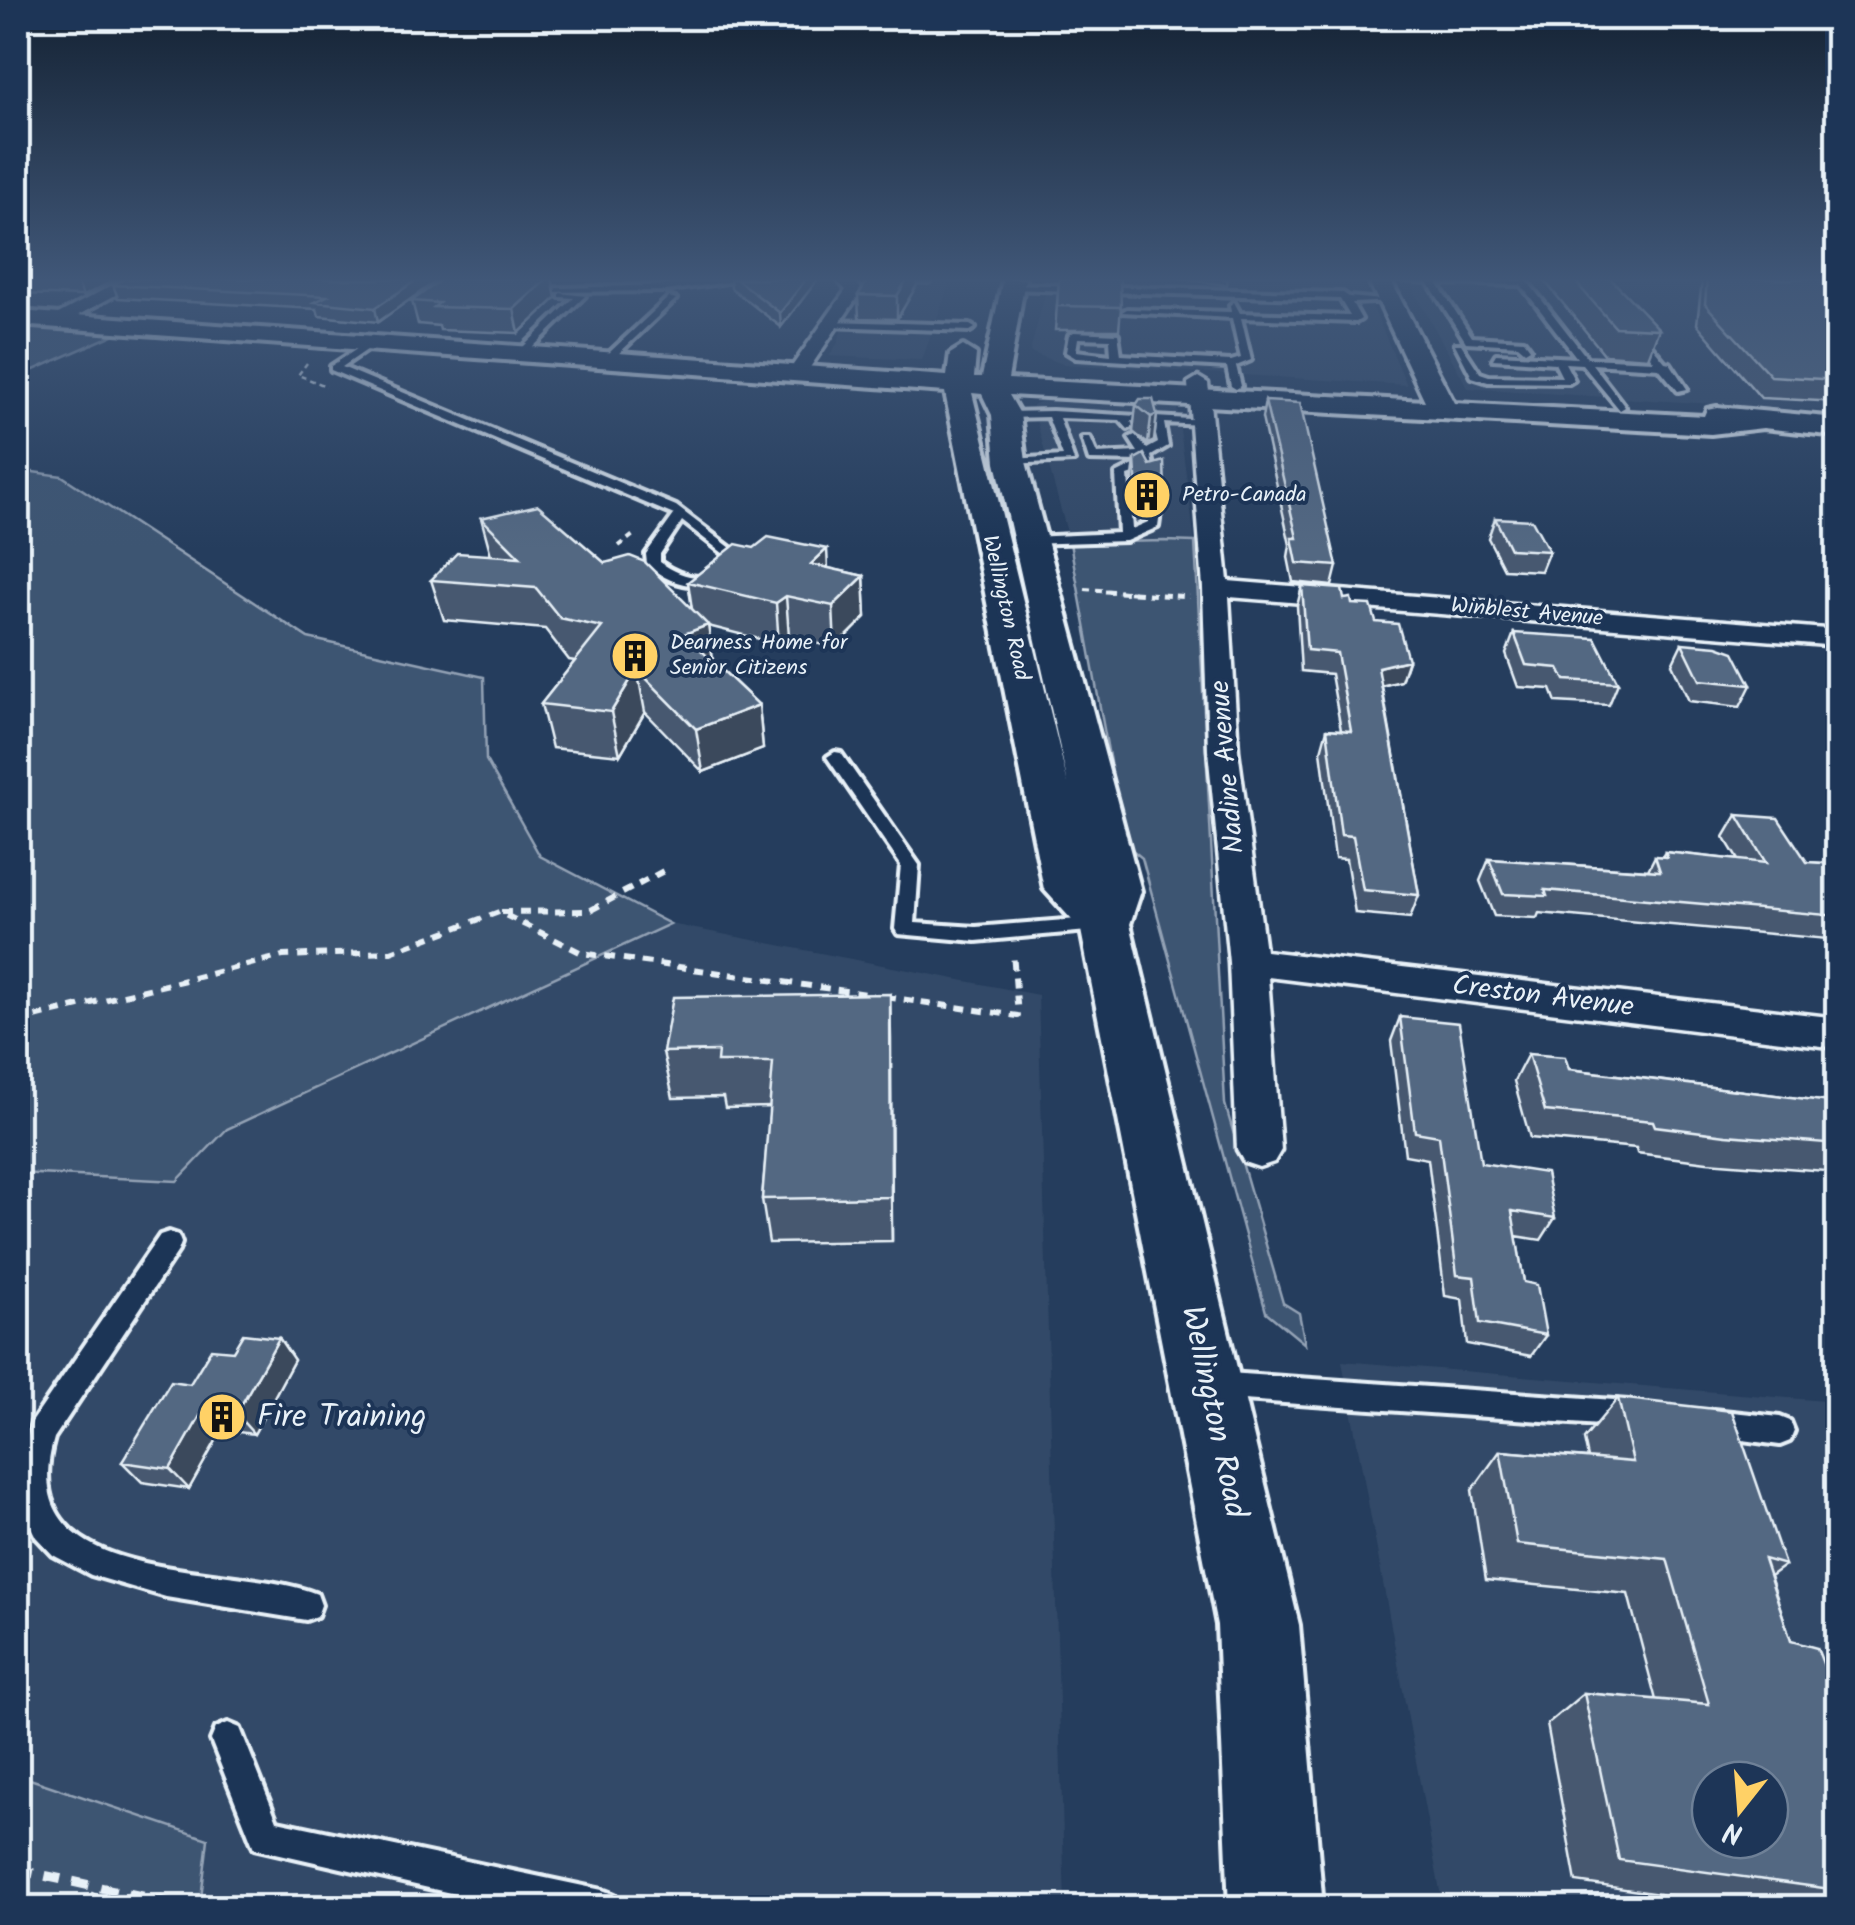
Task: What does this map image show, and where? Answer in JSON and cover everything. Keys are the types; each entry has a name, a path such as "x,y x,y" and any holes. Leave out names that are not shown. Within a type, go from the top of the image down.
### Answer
{"main road":[{"path":"721,369 845,378 922,393 960,391"},
{"path":"825,369 1001,398 1048,394 1078,402 1116,376"},
{"name":"Wellington Road","path":"963,369 960,391 1069,889 1105,924"},
{"name":"Wellington Road","path":"1002,369 1001,398 1011,462 1116,891 1105,924 1258,1625 1276,1908"},
{"path":"1045,369 1116,376 1200,400 1620,408 1838,427"},
{"path":"1425,369 1440,402"},
{"path":"1200,400 1233,375 1440,402 1712,425 1753,422"},
{"path":"1001,398 1116,376"}],"street":[{"name":"Nadine Avenue","path":"1200,400 1206,593 1248,962 1259,1150"},
{"name":"Winblest Avenue","path":"1206,593 1838,638"},
{"name":"Creston Avenue","path":"1248,962 1838,1033"}],"lane":[{"path":"336,369 681,514 741,562 738,566 720,577 696,583 669,576 654,564 653,554 681,514"},
{"path":"1103,369 1116,376 1233,375 1238,369"},
{"path":"1116,369 1129,427 1153,477"},
{"path":"1472,369 1476,375 1488,379 1569,380 1563,369"},
{"path":"1658,369 1668,370 1682,389"},
{"path":"1593,371 1668,370"},
{"path":"1593,371 1620,408"},
{"path":"1001,398 1052,414 1078,402"},
{"path":"1078,402 1129,427 1200,400"},
{"path":"1078,402 1093,458"},
{"path":"1052,414 1070,459"},
{"path":"1126,538 1122,474 1164,444 1158,419"},
{"path":"1011,462 1147,459"},
{"path":"1030,540 1126,538 1154,524 1154,514"},
{"path":"835,756 910,865 905,930 1012,932 1105,924"},
{"path":"169,1243 42,1432 31,1462 34,1492 47,1530 81,1554 124,1574 306,1605"},
{"path":"1208,1384 1658,1417"},
{"path":"1689,1420 1780,1431"},
{"path":"228,1740 266,1836 602,1908"}],"path":[{"path":"1085,589 1206,593"},
{"path":"18,1020 283,956 391,952 500,912 589,911 670,868"},
{"path":"500,912 582,953 1018,1016 1012,932"},
{"path":"18,1870 196,1908"},
{"path":"89,1908 100,1888"}],"shaded area":[{"path":"18,369 36,369 18,377"},
{"path":"1142,369 1400,369 1407,385"},
{"path":"1457,369 1837,369 1837,412 1468,388"},
{"path":"1056,396 1154,399 1177,407 1195,542 1070,543 1032,405"},
{"path":"18,470 62,476 308,638 484,677 486,760 540,856 670,924 227,1129 177,1181 18,1173"},
{"path":"1195,542 1225,1104 1283,1303 1299,1313 1305,1344 1266,1312 1142,858 1125,844 1070,543"},
{"path":"670,924 1038,995 1065,1907 200,1907 207,1839 18,1775 18,1173 177,1181 227,1129"},
{"path":"1342,1361 1837,1402 1837,1907 1443,1907"},
{"path":"18,1775 208,1839 200,1907 18,1907"}],"building":[{"path":"1764,369 1838,369 1838,380 1771,376"},
{"path":"1140,399 1153,399 1157,414 1151,417 1136,405"},
{"path":"1265,401 1300,403 1337,566 1297,563 1292,538 1297,538"},
{"path":"1144,454 1150,465 1164,461 1165,491 1154,487 1147,494 1137,493 1135,459"},
{"path":"538,505 605,563 630,556 645,562 708,625 684,634 759,705 696,729 637,669 611,712 541,704 602,627 560,618 536,588 431,580 457,553 520,557 481,518"},
{"path":"1495,518 1532,520 1549,551 1510,549"},
{"path":"768,537 827,549 811,564 864,576 833,606 786,596 776,603 688,582 736,544 754,548"},
{"path":"1302,586 1342,589 1344,599 1351,598 1352,604 1371,605 1376,622 1398,624 1408,660 1378,667 1419,895 1363,890 1353,836 1341,835 1327,729 1351,731 1337,653 1307,650"},
{"path":"1514,633 1595,638 1618,683 1565,680 1559,668 1526,665"},
{"path":"1682,643 1717,646 1734,652 1751,685 1700,680"},
{"path":"1737,815 1778,818 1807,862 1838,864 1838,916 1545,890 1547,896 1503,894 1489,859 1660,871 1655,856 1667,857 1665,852 1766,863"},
{"path":"890,994 891,1197 762,1199 773,1062 717,1062 718,1051 663,1052 673,997"},
{"path":"1400,1017 1459,1023 1481,1163 1546,1173 1555,1218 1512,1211 1524,1282 1537,1285 1546,1335 1480,1323 1474,1277 1457,1275 1439,1136 1415,1132"},
{"path":"1528,1054 1565,1057 1569,1069 1838,1103 1838,1144 1726,1135 1655,1126 1653,1121 1545,1111"},
{"path":"243,1334 279,1338 236,1414 204,1409 170,1469 122,1462 171,1381 190,1384 211,1349 233,1351"},
{"path":"1618,1398 1732,1411 1785,1565 1764,1559 1791,1641 1817,1648 1838,1702 1838,1890 1619,1860 1584,1693 1709,1704 1667,1559 1517,1544 1500,1451 1633,1462"}],"place":[{"name":"Petro-Canada","path":"1147,495"},
{"name":"Dearness Home for Senior Citizens","path":"635,656"},
{"name":"Fire Training","path":"222,1417"}]}
